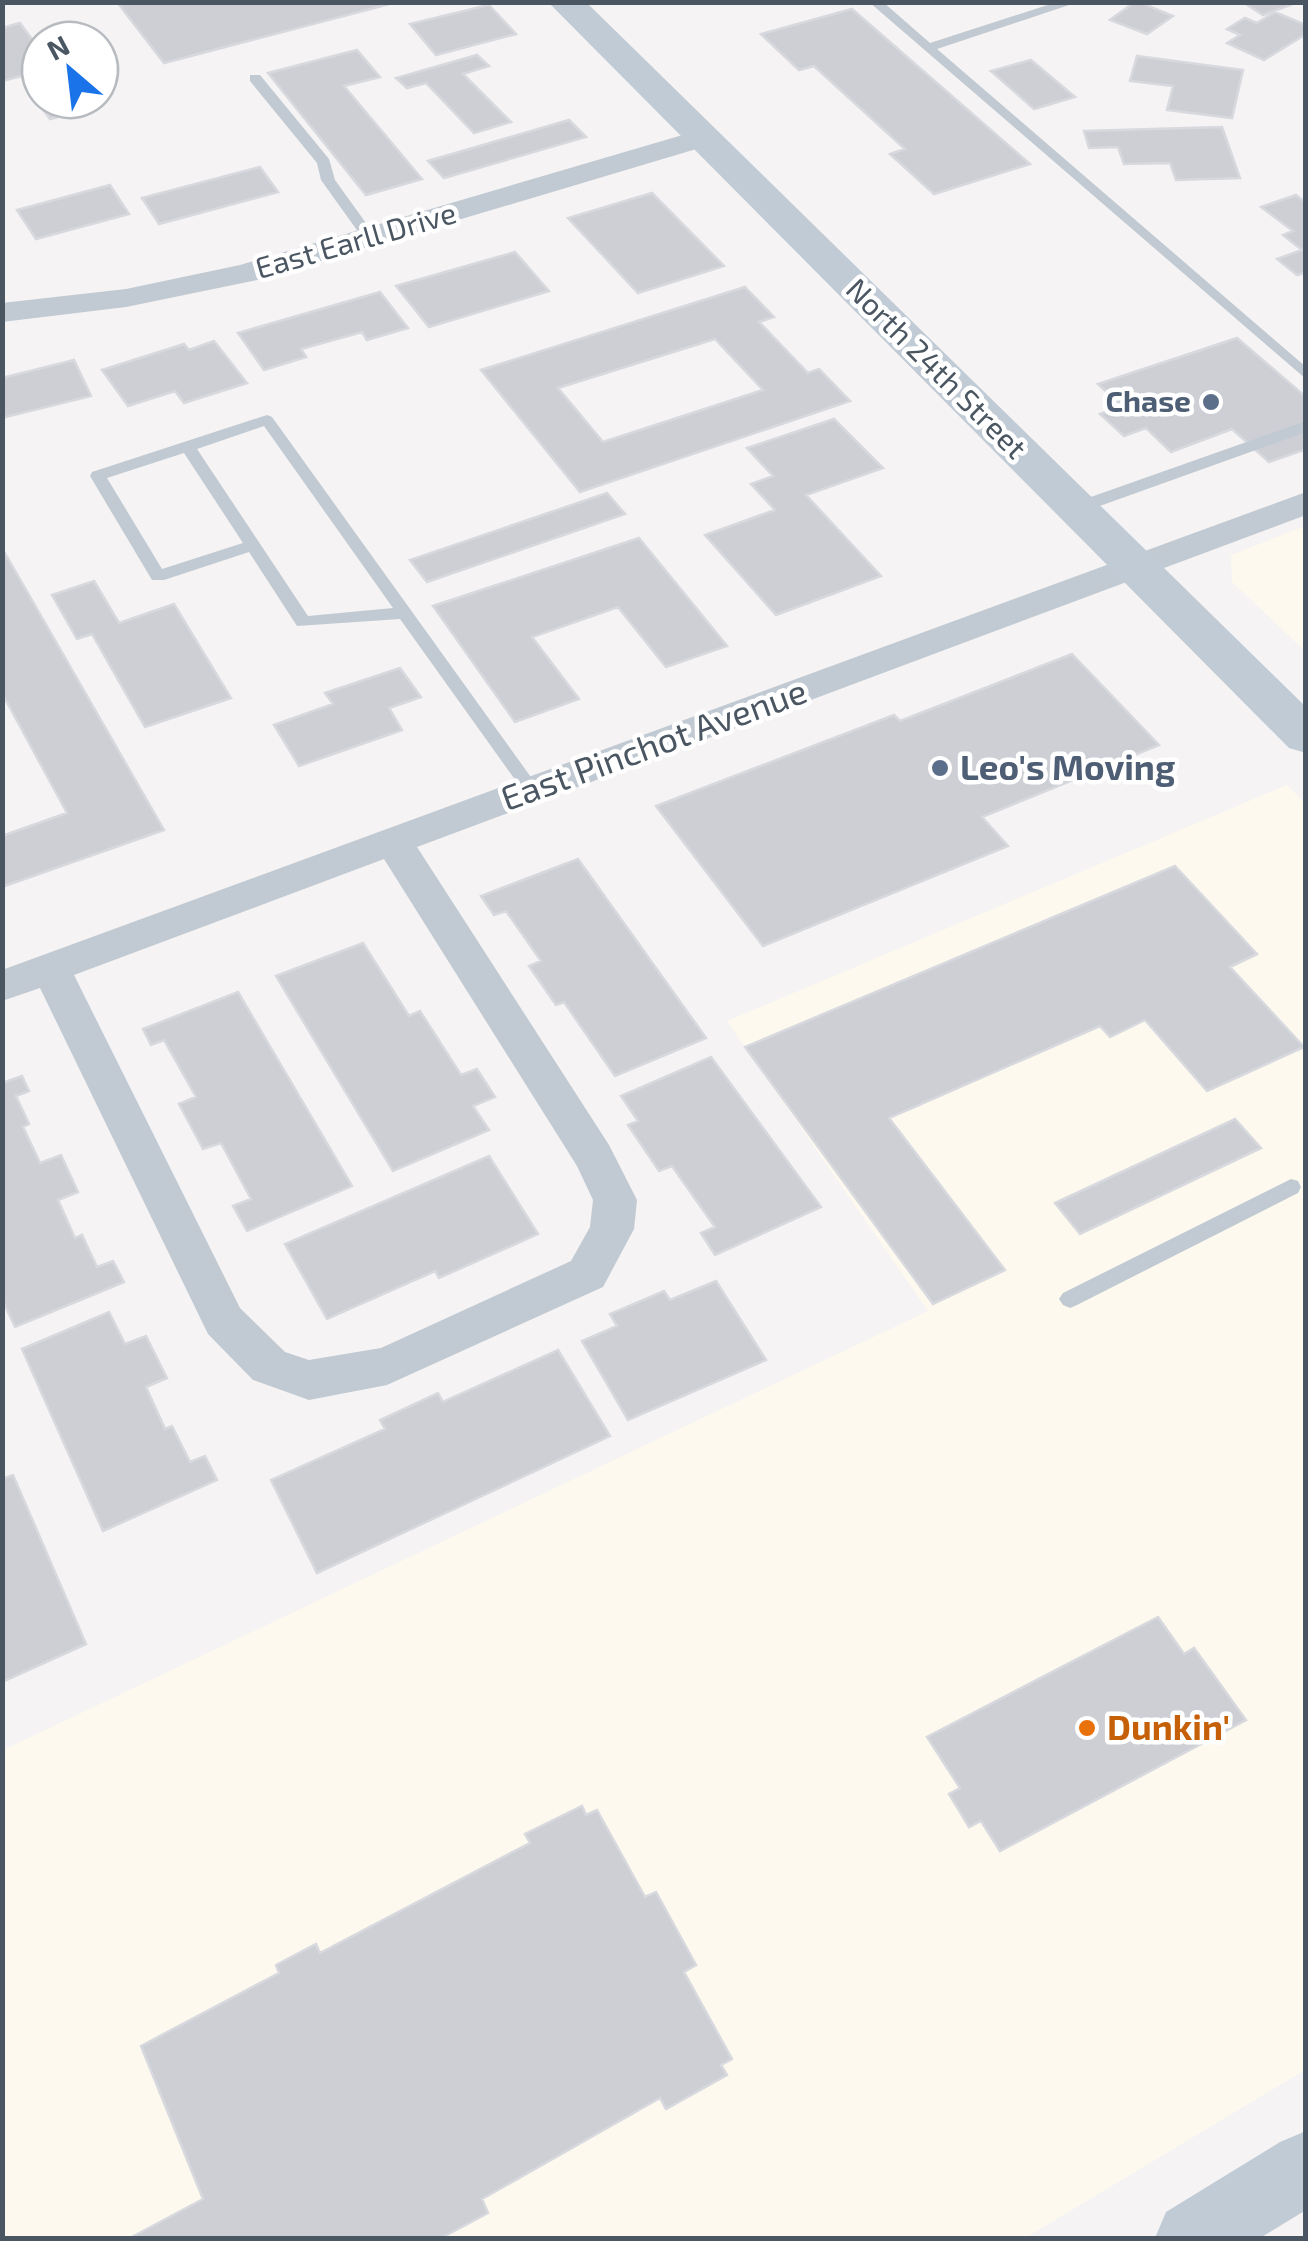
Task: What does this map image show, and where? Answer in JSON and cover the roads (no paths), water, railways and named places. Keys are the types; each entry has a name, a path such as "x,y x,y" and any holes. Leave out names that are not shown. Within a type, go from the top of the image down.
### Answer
{"main road":[{"name":"North 24th Street","path":"566,2 1306,736"},
{"path":"1192,2238 1306,2168"}],"street":[{"name":"East Earll Drive","path":"2,313 192,286 703,138"},
{"name":"East Pinchot Avenue","path":"2,986 1306,503"},
{"path":"50,968 224,1321 268,1366 309,1380 387,1366 588,1274 612,1229 614,1200 594,1157 392,842"}],"lane":[{"path":"875,2 1306,375"},
{"path":"928,48 1072,2"},
{"path":"255,78 324,162 328,180 369,237"},
{"path":"250,546 158,576 98,476 267,420 532,790"},
{"path":"1077,508 1306,426"},
{"path":"188,447 302,622 403,613"},
{"path":"1070,1299 1291,1187"}],"place":[{"name":"Chase","path":"1211,402"},
{"name":"Leo's Moving","path":"940,768"},
{"name":"Dunkin'","path":"1087,1728"}]}
